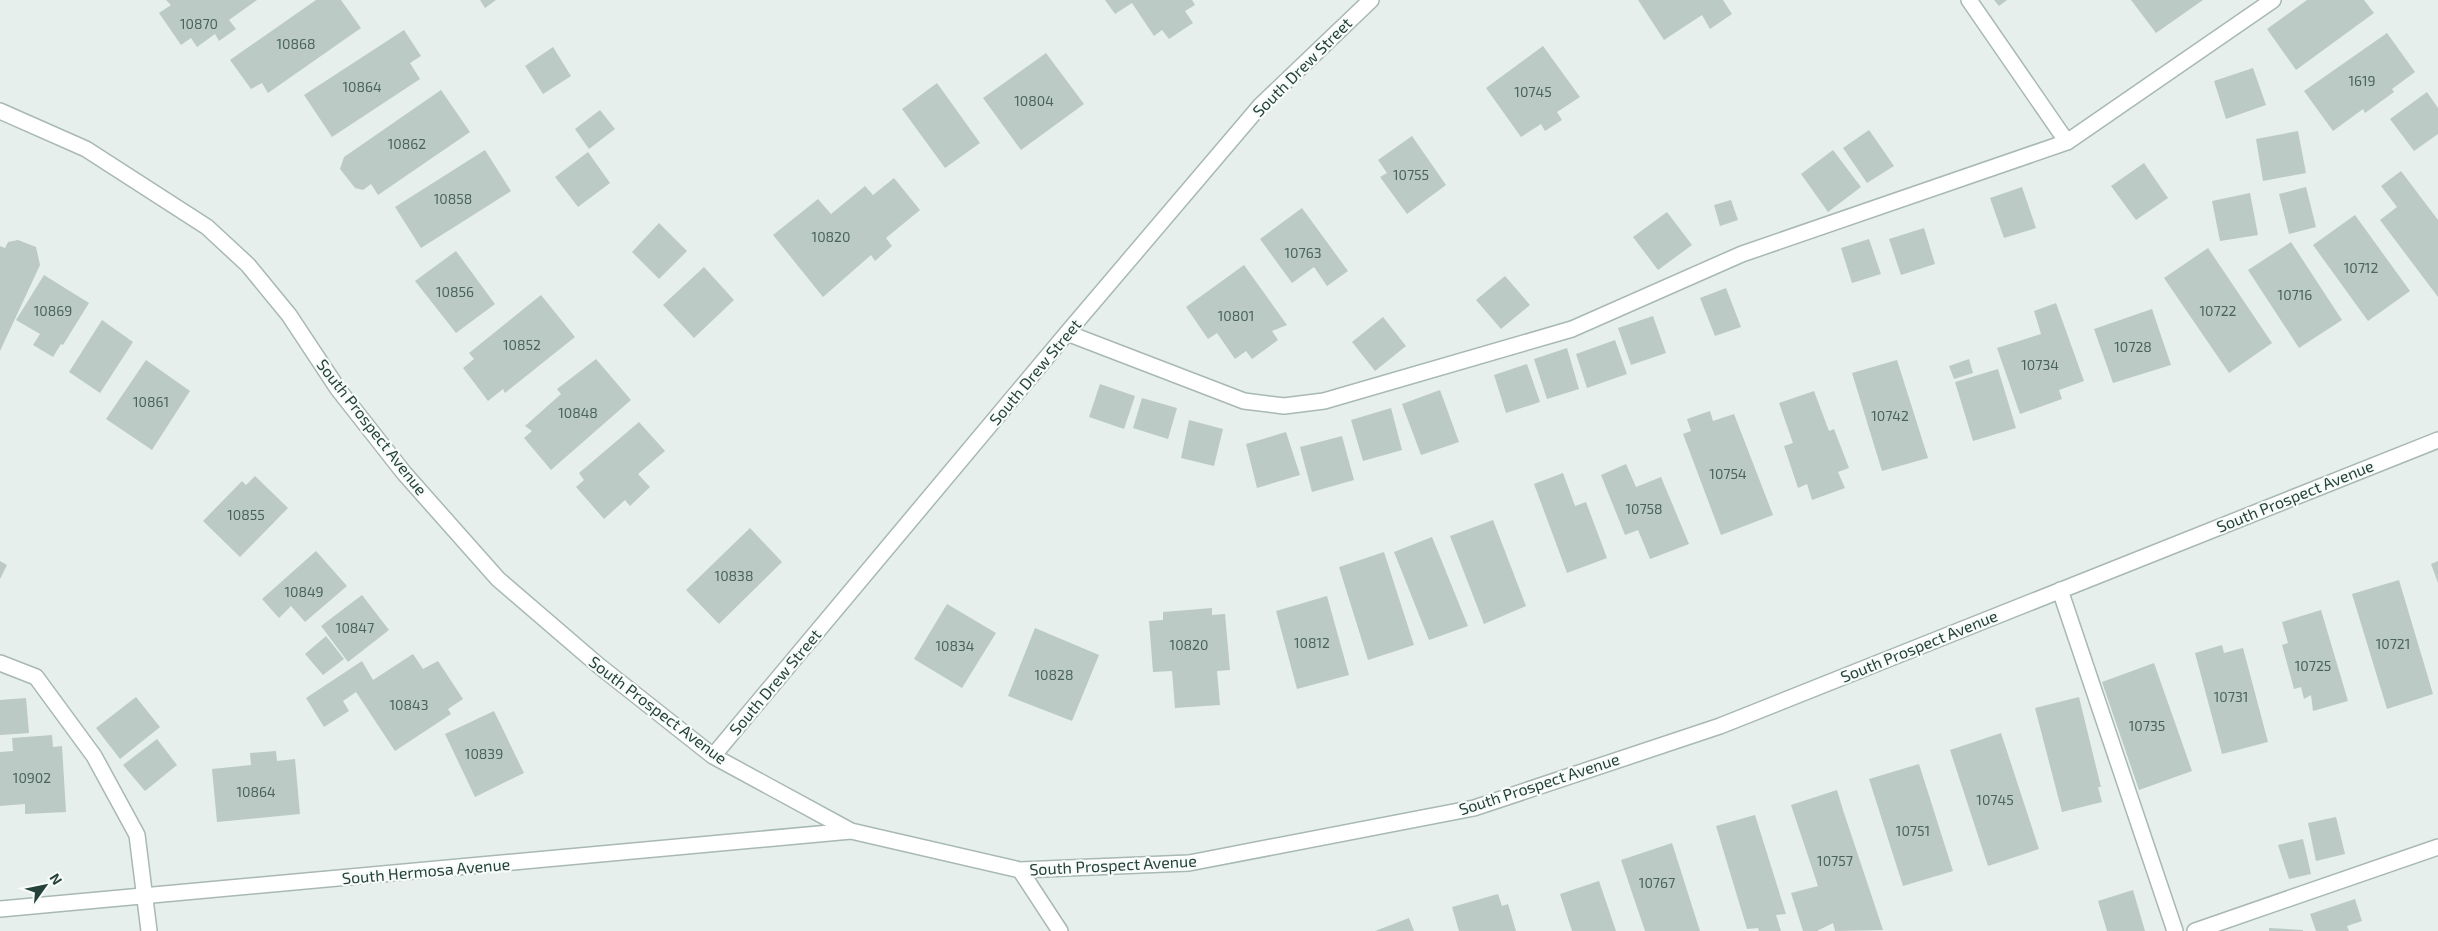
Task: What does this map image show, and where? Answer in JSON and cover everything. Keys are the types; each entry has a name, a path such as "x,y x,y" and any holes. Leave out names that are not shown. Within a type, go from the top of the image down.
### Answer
{"street":[{"name":"South Drew Street","path":"714,756 1067,333 1260,106 1371,0"},
{"path":"1969,0 2067,142"},
{"path":"1067,333 1244,401 1284,406 1324,401 1572,329 1742,254 2067,142 2273,0"},
{"name":"South Prospect Avenue","path":"0,110 86,149 206,227 248,265 289,315 338,389 404,473 498,578 598,666 714,756 851,831 1020,870 1189,863 1474,808 1720,726 2438,440"},
{"path":"2060,590 2175,931"},
{"path":"0,663 36,677 94,756 137,835 149,931"},
{"name":"South Hermosa Avenue","path":"0,909 851,831"},
{"path":"2194,931 2438,847"},
{"path":"1020,870 1060,931"}],"building":[{"path":"166,0 257,0 229,20 236,29 219,41 215,34 197,47 191,38 181,45 159,13 171,5"},
{"path":"316,0 341,0 361,28 268,93 262,83 251,89 230,60"},
{"path":"480,0 496,0 485,8"},
{"path":"1105,0 1192,0 1195,5 1185,11 1193,23 1169,39 1162,30 1154,36 1132,3 1115,14"},
{"path":"1638,0 1723,0 1732,14 1710,29 1702,15 1664,40"},
{"path":"1994,0 2007,0 1999,6"},
{"path":"2131,0 2203,0 2156,33"},
{"path":"2307,0 2364,0 2374,13 2296,70 2267,29"},
{"path":"404,30 421,56 410,63 420,79 332,137 304,95"},
{"path":"2387,33 2415,72 2392,89 2394,92 2365,113 2363,109 2333,131 2304,91"},
{"path":"1543,46 1580,97 1557,112 1562,120 1545,131 1541,124 1521,137 1486,88"},
{"path":"553,47 571,76 543,94 525,66"},
{"path":"1046,53 1084,104 1021,150 983,98"},
{"path":"2253,68 2266,105 2226,119 2214,81"},
{"path":"937,83 980,143 945,168 902,109"},
{"path":"441,90 470,132 378,195 371,184 363,190 355,188 340,169 344,157"},
{"path":"2427,92 2438,108 2438,134 2414,151 2390,119"},
{"path":"600,110 615,129 589,149 575,129"},
{"path":"1869,130 1894,166 1867,183 1843,148"},
{"path":"2298,131 2306,173 2263,181 2256,139"},
{"path":"1412,136 1446,185 1407,214 1380,177 1387,173 1378,160"},
{"path":"485,150 511,191 421,248 395,207"},
{"path":"1833,150 1861,187 1828,212 1801,174"},
{"path":"588,152 610,183 578,207 555,177"},
{"path":"2144,163 2168,198 2136,220 2111,186"},
{"path":"2401,171 2438,220 2438,297 2380,220 2397,207 2381,186"},
{"path":"894,178 920,210 886,238 892,246 875,261 871,255 823,297 773,235 818,199 831,214 865,186 873,195"},
{"path":"2022,187 2036,228 2004,238 1990,198"},
{"path":"2306,187 2316,227 2289,234 2279,194"},
{"path":"2250,193 2258,235 2220,241 2212,201"},
{"path":"1731,200 1738,220 1720,226 1714,205"},
{"path":"1302,208 1348,271 1327,286 1314,267 1292,283 1260,239"},
{"path":"1667,212 1692,245 1658,270 1633,237"},
{"path":"2355,215 2410,291 2368,321 2313,245"},
{"path":"659,223 687,251 659,279 632,252"},
{"path":"1924,228 1935,264 1901,275 1889,239"},
{"path":"1869,239 1881,274 1852,283 1841,248"},
{"path":"18,240 36,247 40,265 0,351 0,246 5,248 8,242"},
{"path":"2291,242 2342,320 2299,348 2248,270"},
{"path":"2208,248 2272,343 2229,373 2164,278"},
{"path":"456,251 495,304 456,333 415,281"},
{"path":"1244,265 1287,325 1272,331 1278,340 1252,359 1246,351 1235,359 1217,333 1208,339 1186,307"},
{"path":"704,267 734,300 694,338 663,305"},
{"path":"44,275 89,303 63,345 61,344 53,357 33,345 40,334 16,320"},
{"path":"1505,276 1530,305 1501,329 1476,300"},
{"path":"1726,288 1741,327 1715,336 1700,298"},
{"path":"541,295 575,337 505,393 503,389 488,401 463,368 474,359 469,353"},
{"path":"2056,303 2084,381 2059,390 2062,399 2020,414 1997,348 2041,334 2034,311"},
{"path":"2152,309 2171,365 2113,383 2094,329"},
{"path":"1653,316 1666,353 1631,365 1618,328"},
{"path":"1383,317 1406,346 1375,371 1352,342"},
{"path":"102,320 133,342 100,393 69,372"},
{"path":"1615,340 1627,374 1587,388 1576,354"},
{"path":"1567,348 1579,389 1547,399 1534,359"},
{"path":"596,359 631,400 551,470 524,438 532,431 525,426 561,394 557,389"},
{"path":"1969,359 1973,373 1954,379 1949,366"},
{"path":"146,360 190,391 152,450 106,419"},
{"path":"1897,360 1928,458 1882,471 1852,373"},
{"path":"1527,364 1540,402 1506,413 1494,375"},
{"path":"1998,369 2016,428 1973,441 1955,382"},
{"path":"1100,384 1135,396 1124,429 1089,417"},
{"path":"1440,390 1459,442 1421,455 1402,404"},
{"path":"1814,391 1829,431 1834,429 1849,468 1838,472 1845,488 1812,500 1807,484 1798,488 1784,446 1793,443 1779,403"},
{"path":"1142,398 1177,408 1168,439 1133,428"},
{"path":"1391,408 1402,450 1363,461 1351,420"},
{"path":"1710,411 1713,421 1734,414 1773,515 1721,535 1683,434 1691,431 1687,419"},
{"path":"1189,420 1223,429 1214,466 1181,458"},
{"path":"639,422 665,451 638,474 650,487 630,506 625,500 604,519 576,487 584,480 579,473"},
{"path":"1286,432 1300,475 1257,488 1246,444"},
{"path":"1342,436 1354,480 1312,492 1300,447"},
{"path":"1626,464 1636,487 1661,477 1689,544 1650,559 1638,530 1625,535 1601,475"},
{"path":"1563,473 1575,506 1586,502 1607,558 1567,573 1534,484"},
{"path":"255,476 288,508 240,557 203,521 242,481 246,485"},
{"path":"1493,520 1526,606 1484,624 1450,536"},
{"path":"750,528 782,562 719,624 686,590"},
{"path":"1432,537 1468,626 1429,640 1394,552"},
{"path":"316,551 347,586 305,622 291,606 279,618 262,599"},
{"path":"1384,552 1414,645 1368,660 1339,567"},
{"path":"0,561 7,565 0,579"},
{"path":"2438,561 2438,583 2431,564"},
{"path":"2399,580 2433,694 2387,709 2352,594"},
{"path":"362,595 389,630 348,662 321,626"},
{"path":"1327,596 1349,675 1297,689 1276,611"},
{"path":"947,604 996,633 962,688 914,659"},
{"path":"1212,608 1212,615 1225,614 1230,670 1217,671 1220,705 1175,708 1172,671 1153,672 1149,621 1163,620 1163,612"},
{"path":"2321,610 2348,701 2313,711 2311,695 2304,699 2301,687 2294,689 2282,645 2288,643 2282,622"},
{"path":"1035,628 1099,655 1072,721 1008,696"},
{"path":"326,636 344,659 323,675 305,654"},
{"path":"2222,645 2224,653 2243,648 2268,742 2222,754 2195,653"},
{"path":"413,654 423,669 438,661 463,699 448,709 451,714 395,751 356,692 343,701 349,711 324,727 306,698 362,661 373,680"},
{"path":"2154,663 2192,771 2139,790 2102,682"},
{"path":"136,697 160,727 120,759 96,728"},
{"path":"2079,697 2101,787 2098,787 2102,802 2062,812 2035,708"},
{"path":"26,698 29,733 0,735 0,700"},
{"path":"494,711 524,773 475,797 445,734"},
{"path":"2001,733 2039,849 1988,866 1950,750"},
{"path":"52,735 53,747 62,746 66,812 25,814 25,804 0,806 0,752 13,751 12,738"},
{"path":"157,739 177,765 145,791 123,765"},
{"path":"276,751 277,761 295,759 300,814 217,822 212,769 251,765 250,753"},
{"path":"1919,764 1953,871 1903,886 1869,779"},
{"path":"1837,790 1883,930 1835,931 1833,923 1817,931 1803,931 1791,893 1818,886 1791,805"},
{"path":"1755,815 1786,914 1776,915 1781,931 1759,931 1758,928 1747,929 1716,826"},
{"path":"2336,817 2345,854 2316,861 2308,823"},
{"path":"2303,839 2311,874 2289,879 2278,845"},
{"path":"1672,843 1700,931 1645,931 1621,860"},
{"path":"1599,881 1616,931 1572,931 1560,894"},
{"path":"2133,890 2145,931 2107,931 2098,901"},
{"path":"1498,894 1502,906 1508,904 1516,931 1459,931 1452,907"},
{"path":"2355,899 2362,921 2347,926 2349,931 2316,931 2310,914"},
{"path":"1409,918 1414,931 1375,931"},
{"path":"2269,928 2303,930 2303,931 2269,931"}]}
